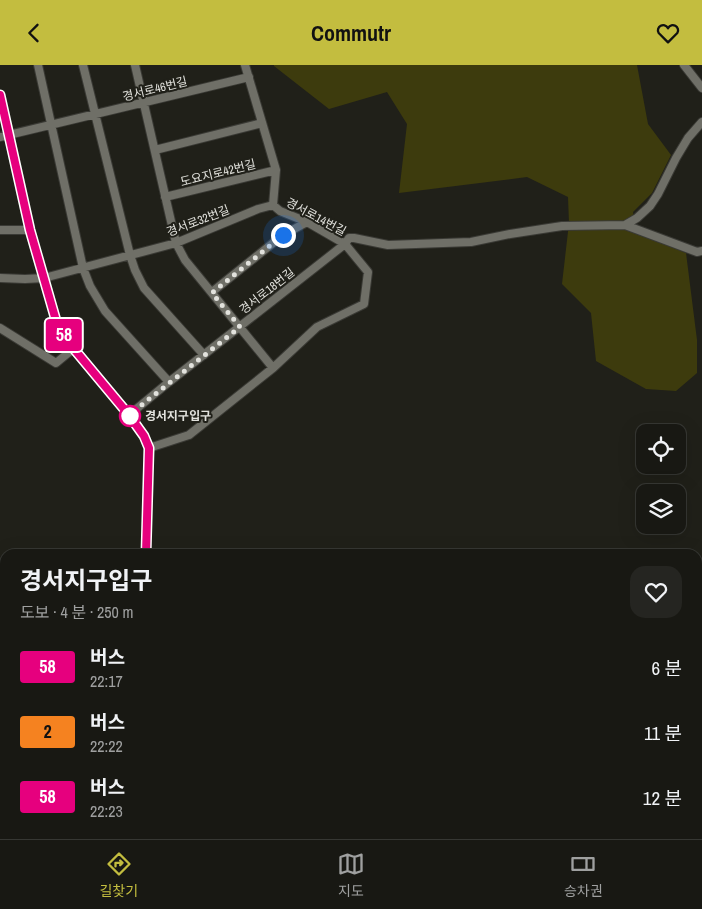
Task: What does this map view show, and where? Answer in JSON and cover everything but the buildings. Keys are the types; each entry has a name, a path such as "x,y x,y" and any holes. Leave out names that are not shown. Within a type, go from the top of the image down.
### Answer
{"street":[{"path":"38,65 83,268 90,286 105,311 169,382"},
{"path":"83,65 135,270 144,288 204,355"},
{"name":"도요지로42번길","path":"135,65 176,243 185,259 273,368"},
{"name":"경서로14번길","path":"149,448 189,435 273,368 317,327 364,304 368,272 345,244 307,222 280,211 273,205 276,170 245,65"},
{"path":"684,65 702,88"},
{"name":"경서로46번길","path":"0,137 249,77"},
{"path":"0,95 30,230 57,324 73,349 129,415 144,436 149,448 146,549"},
{"path":"625,225 637,218 650,206 688,138 702,122"},
{"path":"155,150 262,123"},
{"name":"도요지로42번길","path":"165,197 276,170"},
{"name":"경서로32번길","path":"0,278 44,278 83,268 176,243 258,209 273,205"},
{"path":"212,293 283,235 307,222"},
{"path":"345,244 349,238 354,237 388,245 472,242 562,226 625,225 697,252 702,251"},
{"path":"0,230 30,230"},
{"name":"경서로18번길","path":"129,415 345,244"},
{"path":"0,328 56,363 73,349"}],"shaded area":[{"path":"274,65 637,65 648,124 671,155 652,193 633,212 637,233 686,253 697,340 697,373 676,391 646,389 596,361 591,313 562,284 569,223 568,197 527,177 399,193 407,124 387,92 329,109"}],"bus line":[{"name":"58","path":"0,95 30,230 57,324 69,343 129,415 144,436 149,448 146,549"}],"place":[{"name":"경서지구입구","path":"130,416"}],"route":[{"path":"130,416 169,382 240,327 212,293 283,235"}]}
